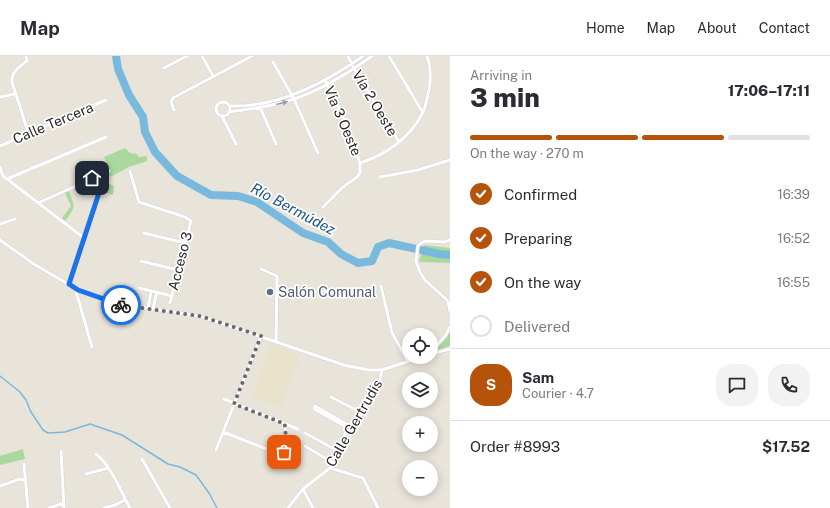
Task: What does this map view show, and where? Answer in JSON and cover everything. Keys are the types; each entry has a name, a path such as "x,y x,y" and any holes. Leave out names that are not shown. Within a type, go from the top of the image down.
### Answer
{"street":[{"path":"26,56 27,61 16,70 12,82 29,135"},
{"path":"164,68 187,56"},
{"path":"202,56 213,76"},
{"path":"174,110 171,102 173,98 252,56"},
{"name":"Vía 2 Oeste","path":"348,56 399,142"},
{"path":"236,144 222,116 217,112 218,106 223,103 229,106 238,106 259,103 292,95 325,80 363,56"},
{"path":"222,116 229,112 260,108 294,99 328,85 355,69 372,56"},
{"path":"389,56 422,113"},
{"path":"323,207 342,187 357,177 360,173 360,162 378,156 399,142 412,128 422,113 430,84 430,68 427,56"},
{"path":"273,62 294,99 318,153"},
{"name":"Vía 3 Oeste","path":"325,80 341,112 360,162"},
{"path":"0,96 15,94"},
{"name":"Calle Tercera","path":"0,146 29,135 106,100"},
{"path":"259,103 276,144"},
{"path":"229,106 229,112"},
{"path":"7,180 106,137"},
{"path":"380,177 418,170 450,160"},
{"path":"0,167 3,176 7,180 84,238"},
{"path":"38,202 109,171"},
{"name":"Acceso 3","path":"130,171 139,202 190,220 170,303"},
{"path":"69,284 98,196 98,191 92,178"},
{"path":"0,224 15,219"},
{"path":"144,233 185,243"},
{"path":"0,240 34,264 75,288 120,304 200,316 344,365 368,370 382,370 402,363"},
{"path":"450,240 420,242 416,261 425,280 448,301 450,311"},
{"path":"141,261 178,270"},
{"path":"261,269 277,276 276,342"},
{"path":"381,286 392,333 402,350"},
{"path":"75,288 92,347"},
{"path":"139,288 172,296"},
{"path":"148,309 151,291"},
{"path":"153,310 157,292"},
{"path":"438,345 446,335 450,327"},
{"path":"216,450 261,336"},
{"path":"438,352 450,349"},
{"name":"Calle Gertrudis","path":"288,508 303,489 330,468 345,434 349,427 362,413 380,380 382,370"},
{"path":"331,397 362,413"},
{"path":"224,399 298,430"},
{"path":"315,406 349,427 314,409 315,406"},
{"path":"223,432 282,454 286,450 285,424"},
{"path":"305,433 338,451"},
{"path":"305,446 333,463"},
{"path":"61,451 64,508"},
{"path":"96,454 103,460 130,508"},
{"path":"142,459 170,508"},
{"path":"24,464 28,508"},
{"path":"86,474 108,468"},
{"path":"330,468 363,478 378,508"},
{"path":"0,486 20,480 26,481"},
{"path":"303,489 313,508"},
{"path":"104,508 125,500"},
{"path":"48,508 64,503"}],"shaded area":[{"path":"272,343 301,355 280,407 252,396"}],"green space":[{"path":"125,148 130,153 137,154 139,157 147,156 147,161 129,167 110,177 110,172 104,157"},
{"path":"97,179 114,186 113,195 99,190"},
{"path":"69,191 73,204 73,210 65,221 62,218 71,206 65,193"},
{"path":"424,245 450,248 450,263 419,262"},
{"path":"450,330 450,346 438,350 438,347 447,337"},
{"path":"23,449 25,459 0,465 0,456"}],"waterway":[{"name":"Río Bermúdez","path":"116,56 118,69 129,95 143,117 145,132 155,152 177,176 211,195 238,196 257,202 303,233 328,242 341,254 358,263 372,261 378,247 389,243 450,255"},
{"path":"0,376 20,392 43,430 48,433 65,432 90,424 122,435 168,464 180,467 196,475 209,493 217,508"}],"way so far":[{"path":"121,305 200,316 261,336 234,404 285,424 287,443 286,450 284,452"}],"place":[{"name":"Salón Comunal","path":"270,292"}],"route":[{"path":"92,178 98,191 98,196 69,284 78,290 121,305"}]}
